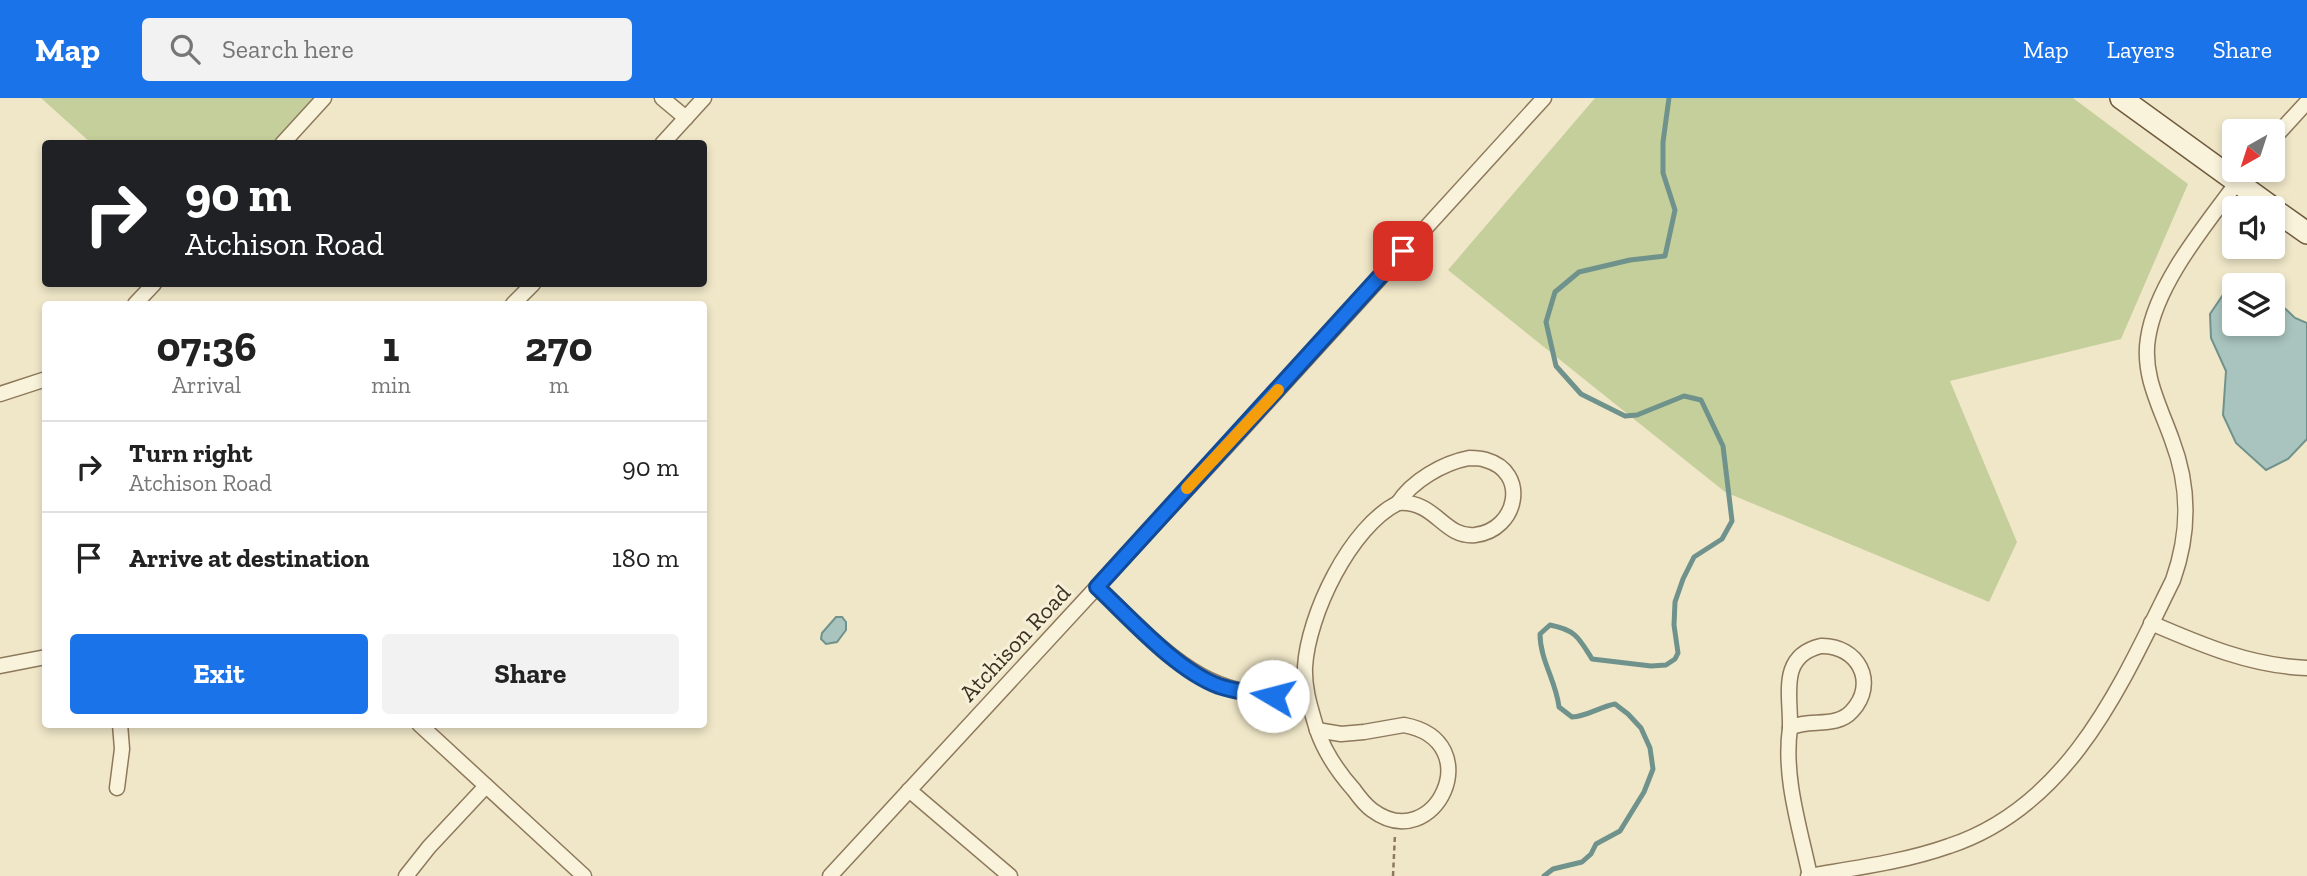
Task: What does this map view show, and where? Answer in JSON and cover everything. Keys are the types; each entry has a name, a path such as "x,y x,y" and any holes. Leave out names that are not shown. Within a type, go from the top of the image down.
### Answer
{"street":[{"path":"286,140 324,98"},
{"path":"662,98 686,118"},
{"path":"666,140 704,98"},
{"name":"Atchison Road","path":"830,876 1544,98"},
{"path":"2121,98 2222,163"},
{"path":"2286,125 2307,102"},
{"path":"1790,728 1800,723 1840,719 1855,707 1860,698 1861,668 1848,652 1830,646 1811,649 1802,654 1789,678 1790,728 1787,745 1809,876 1949,846 2010,816 2036,797 2064,769 2081,748 2151,623 2173,580 2180,558 2187,505 2179,460 2149,379 2148,338 2157,304 2166,285 2238,182"},
{"path":"2248,182 2261,196"},
{"path":"2285,217 2307,233"},
{"path":"138,301 151,287"},
{"path":"516,301 530,287"},
{"path":"0,394 42,380"},
{"path":"1317,730 1341,734 1364,733 1404,724 1429,733 1445,754 1449,768 1448,784 1443,796 1436,806 1425,814 1408,820 1384,818 1370,809 1341,776 1323,748 1317,730 1306,694 1305,667 1313,628 1342,559 1364,531 1387,509 1398,503 1420,505 1451,529 1472,535 1497,526 1508,515 1514,496 1508,476 1496,464 1469,458 1458,460 1414,484 1405,491 1398,503"},
{"path":"1097,587 1177,661 1201,678 1242,692 1273,696 1306,694"},
{"path":"2151,623 2235,657 2307,668"},
{"path":"0,666 42,658"},
{"path":"117,788 122,749 120,728"},
{"path":"423,728 584,876"},
{"path":"406,876 486,786"},
{"path":"909,790 1010,876"}],"path":[{"path":"1393,876 1395,820"}],"green space":[{"path":"41,98 324,98 286,140 88,140"},
{"path":"1595,98 2073,98 2188,184 2121,339 1950,381 2017,542 1989,602 1725,492 1448,270"}],"water":[{"path":"2222,296 2222,336 2285,336 2285,308 2295,318 2307,323 2307,439 2288,459 2266,470 2236,443 2223,415 2226,371 2211,338 2210,314"},
{"path":"836,617 842,617 846,622 846,630 837,642 826,644 821,639 822,633"}],"waterway":[{"path":"1544,876 1553,869 1582,862 1591,854 1596,844 1620,831 1644,792 1653,769 1650,748 1641,728 1615,704 1572,717 1559,707 1540,634 1550,625 1566,629 1580,640 1592,659 1651,666 1666,665 1675,659 1678,653 1674,625 1675,602 1683,579 1694,557 1722,539 1732,521 1723,446 1701,400 1684,396 1637,415 1625,416 1581,394 1556,366 1546,322 1555,292 1579,272 1630,260 1665,256 1675,210 1663,173 1663,142 1669,98"}],"slow traffic":[{"path":"1187,488 1278,390"}],"route":[{"path":"1273,696 1242,692 1201,678 1177,661 1097,587 1403,251"}]}
